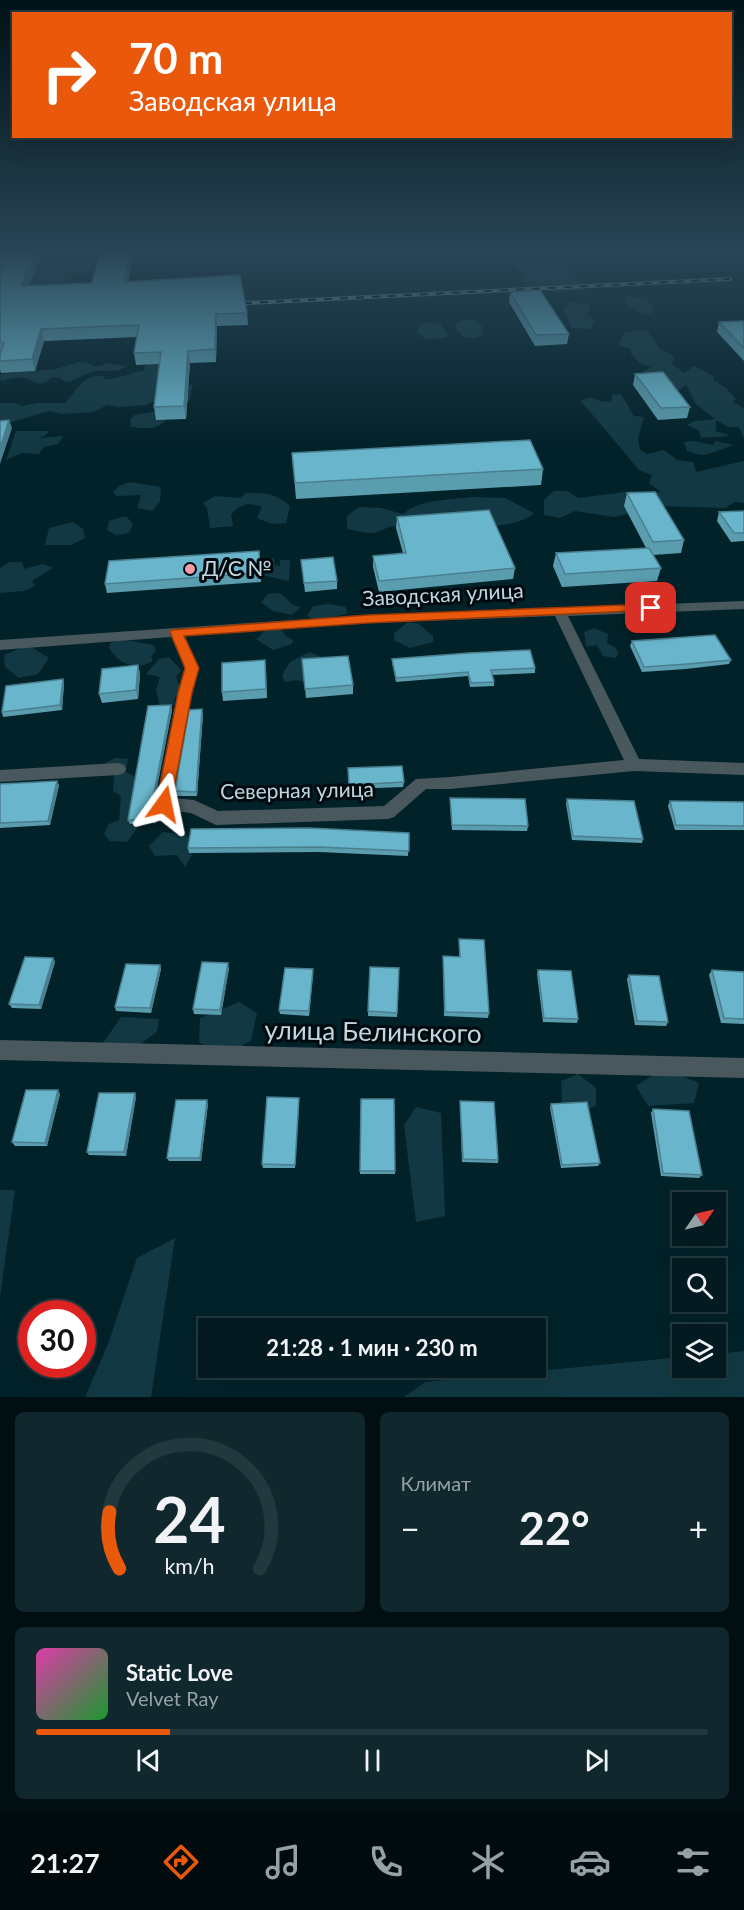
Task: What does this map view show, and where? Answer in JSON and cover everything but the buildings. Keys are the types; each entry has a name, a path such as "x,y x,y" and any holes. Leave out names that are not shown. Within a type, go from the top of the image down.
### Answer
{"street":[{"name":"Заводская улица","path":"0,645 367,619 559,610 744,605"},
{"path":"559,610 634,765"},
{"name":"Северная улица","path":"176,632 192,668 185,693 164,804 194,807 216,818 388,812 422,783 450,783 634,765 744,769"},
{"path":"0,776 118,769"},
{"name":"улица Белинского","path":"0,1050 744,1068"}],"shaded area":[{"path":"567,318 595,320 591,329 572,328"},
{"path":"462,320 474,320 481,325 483,335 474,338 462,336 455,324"},
{"path":"430,322 440,324 449,335 443,338 425,339 417,332 419,325"},
{"path":"647,330 660,349 675,357 671,363 684,373 694,366 714,376 713,380 726,388 736,399 733,402 744,408 744,438 739,427 728,427 716,420 716,431 730,436 701,438 699,431 687,425 694,421 715,419 695,403 686,384 677,392 642,372 651,367 641,364 631,354 631,349 618,345 625,332"},
{"path":"79,362 92,364 91,366 101,366 106,363 126,366 117,370 90,372 66,382 52,377 44,383 22,378 0,381 1,374 56,369"},
{"path":"165,362 176,391 193,384 189,401 154,401 147,405 119,407 107,405 93,412 62,414 49,411 12,422 6,430 0,430 0,403 15,403 23,406 37,403 65,403 82,383 92,377 105,376 104,379 112,379 144,371 145,366 154,363"},
{"path":"621,394 634,416 644,417 638,439 640,450 647,454 664,450 677,460 693,462 696,472 744,461 744,503 735,502 725,508 662,506 614,517 575,511 560,518 544,515 544,500 554,491 567,491 578,498 633,491 661,492 649,483 652,475 639,470 581,401 590,397 611,402 612,395"},
{"path":"153,412 165,415 165,421 153,428 131,427 130,420 134,415"},
{"path":"16,431 49,431 39,438 63,436 58,444 44,447 39,454 22,453 6,460"},
{"path":"694,441 713,445 716,441 733,445 701,455 687,451 684,442"},
{"path":"130,482 161,487 160,501 153,511 137,508 141,495 116,496 113,492 119,486"},
{"path":"246,493 259,493 280,498 290,506 286,523 272,524 257,518 262,507 249,504 241,506 231,515 233,526 210,528 207,508 203,503 215,496 240,498"},
{"path":"472,497 505,498 534,513 523,520 489,527 396,526 370,533 347,529 347,516 359,507 381,508 403,514 418,505"},
{"path":"126,516 133,524 129,533 116,535 107,530 109,521"},
{"path":"73,522 83,529 85,538 71,545 45,545 49,528"},
{"path":"274,558 275,565 280,566 280,560 290,560 289,581 257,574 256,562"},
{"path":"10,562 22,562 24,569 43,564 53,568 32,581 35,586 24,591 0,593 0,568"},
{"path":"280,593 293,605 301,607 292,615 273,611 261,602 268,594"},
{"path":"329,604 346,607 347,614 316,620 307,616 313,606"},
{"path":"408,622 419,624 433,636 433,642 410,648 394,640 394,633"},
{"path":"594,628 608,634 607,643 616,648 618,654 615,658 603,656 597,645 586,647 584,632"},
{"path":"280,629 293,640 292,644 273,650 256,639 266,630"},
{"path":"127,640 153,645 156,650 151,657 153,661 134,665 117,658 109,647 111,642"},
{"path":"28,645 49,658 38,674 19,678 5,667 4,655"},
{"path":"309,652 336,663 311,684 297,680 285,682 282,675 290,662"},
{"path":"169,657 181,670 176,677 182,691 175,697 173,706 160,707 156,690 160,677 146,674 159,659"},
{"path":"115,758 128,759 126,772 148,786 164,792 170,802 160,813 146,812 144,819 127,842 110,841 104,834 109,824 119,820 121,796 113,791 114,776 104,764"},
{"path":"163,832 187,835 195,849 185,867 177,855 155,856 149,846"},
{"path":"239,1002 257,1013 251,1041 225,1051 219,1051 199,1042 200,1018"},
{"path":"121,1017 159,1019 157,1032 140,1044 103,1043"},
{"path":"656,1073 676,1074 699,1083 694,1103 648,1106 636,1086"},
{"path":"578,1074 596,1088 596,1105 583,1113 562,1103 561,1081"},
{"path":"416,1107 441,1113 445,1216 416,1222 404,1125"},
{"path":"0,1190 15,1190 0,1297"},
{"path":"175,1238 151,1397 85,1397 93,1378 96,1378 96,1372 108,1344 137,1258"},
{"path":"744,1351 744,1397 404,1397 425,1382 466,1378 546,1378 546,1370 672,1358 672,1378 726,1378 726,1353"}],"place":[{"name":"Д/С №","path":"190,569"}],"route":[{"path":"164,804 185,693 192,668 176,632 367,619 651,608"}]}
